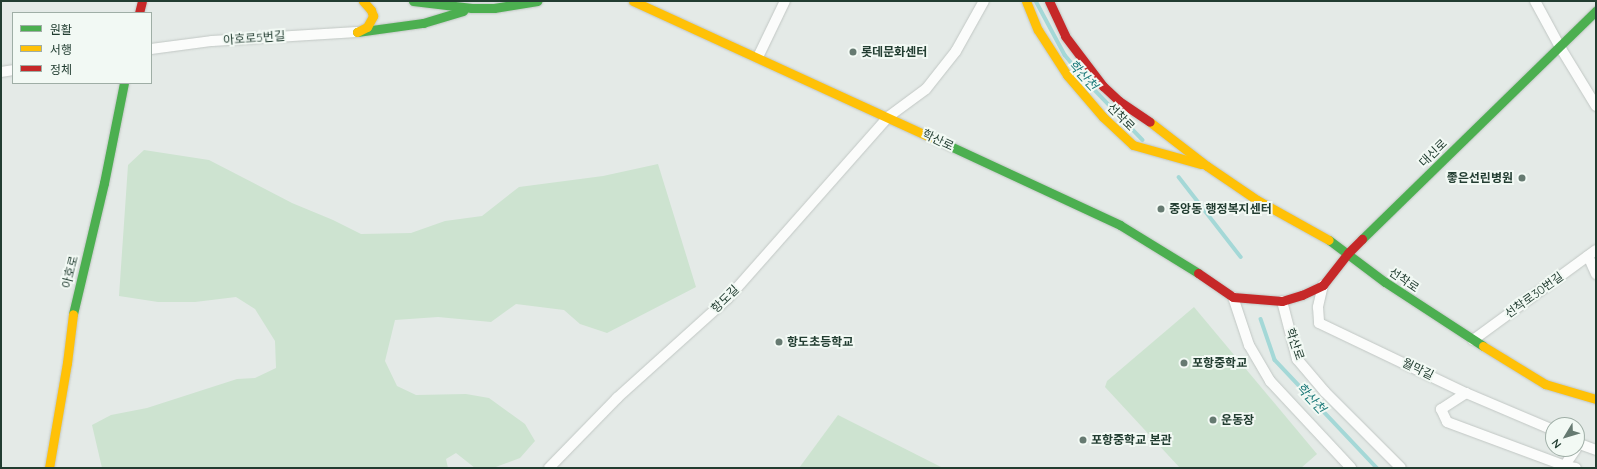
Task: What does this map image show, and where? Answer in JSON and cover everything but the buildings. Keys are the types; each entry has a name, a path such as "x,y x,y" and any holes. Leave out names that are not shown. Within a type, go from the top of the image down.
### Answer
{"street":[{"path":"139,12 142,1"},
{"path":"357,32 367,27 371,22 371,10 363,1"},
{"path":"413,1 472,8 494,8 537,1"},
{"name":"학산로","path":"633,1 758,57 1120,225 1205,277 1233,297"},
{"path":"758,57 785,1"},
{"name":"항도길","path":"549,468 617,398 728,298 888,117 926,89 956,51 984,1"},
{"name":"선착로","path":"1026,1 1038,30 1067,75 1103,117 1133,145 1207,166"},
{"name":"선착로","path":"1049,1 1065,36 1103,86 1119,101 1157,127 1207,166 1257,200 1315,231 1348,253 1385,282 1473,340 1545,384 1596,399"},
{"path":"1535,1 1560,47 1596,106"},
{"path":"357,32 423,23 472,8"},
{"name":"대신로","path":"1282,301 1302,296 1322,285 1348,253 1596,11"},
{"name":"아호로5번길","path":"152,49 212,41 357,32"},
{"path":"1,72 12,70"},
{"name":"아호로","path":"49,468 67,363 74,305 104,183 124,84"},
{"path":"1592,253 1596,274"},
{"name":"선착로30번길","path":"1473,340 1592,253"},
{"name":"월막길","path":"1322,285 1318,306 1319,323 1466,393 1545,427"},
{"path":"1282,301 1233,297 1249,345 1270,381 1351,468"},
{"name":"학산로","path":"1282,301 1297,359 1325,392 1401,468"},
{"path":"1466,393 1441,409 1447,422 1564,467 1576,468"},
{"path":"1585,448 1596,450"},
{"path":"1564,467 1570,457"}],"green space":[{"path":"144,150 209,160 292,203 333,220 361,234 411,233 445,221 482,216 519,187 603,176 658,164 696,287 607,333 580,324 564,310 516,304 491,322 438,317 395,320 385,361 397,386 416,395 466,394 489,398 525,424 535,441 520,458 493,468 475,468 456,453 446,459 448,468 102,468 92,425 111,415 147,408 237,379 255,378 276,368 275,341 255,309 236,297 195,302 158,302 119,296 128,165"},
{"name":"운동장","path":"1194,307 1317,454 1301,468 1180,468 1105,387 1107,381"},
{"path":"838,415 943,468 799,468"}],"waterway":[{"name":"학산천","path":"1036,1 1065,55 1090,85 1143,140"},
{"name":"학산천","path":"1179,177 1241,257"},
{"name":"학산천","path":"1261,319 1275,360 1377,468"}],"traffic: fast":[{"path":"413,1 472,8 494,8 537,1"},
{"path":"357,32 423,23 463,11"},
{"path":"1362,239 1596,11"},
{"path":"73,314 104,183 124,84"},
{"path":"935,139 1120,225 1198,273"},
{"path":"1329,240 1385,282 1483,346"}],"traffic: slow":[{"path":"357,32 367,27 373,16 371,10 363,1"},
{"path":"633,1 935,139"},
{"path":"1026,1 1038,30 1067,75 1103,117 1133,145 1201,164"},
{"path":"1150,122 1207,166 1257,200 1329,240"},
{"path":"49,468 67,363 73,314"},
{"path":"1483,346 1545,384 1596,399"}],"traffic: jam":[{"path":"139,12 142,1"},
{"path":"1049,1 1065,36 1103,86 1119,101 1150,122"},
{"path":"1198,273 1233,297 1282,301 1302,295 1323,285 1348,253 1362,239"}],"place":[{"name":"롯데문화센터","path":"853,52"},
{"name":"좋은선린병원","path":"1522,178"},
{"name":"중앙동 행정복지센터","path":"1161,209"},
{"name":"항도초등학교","path":"779,342"},
{"name":"포항중학교","path":"1184,363"},
{"name":"운동장","path":"1213,420"},
{"name":"포항중학교 본관","path":"1083,440"}]}
